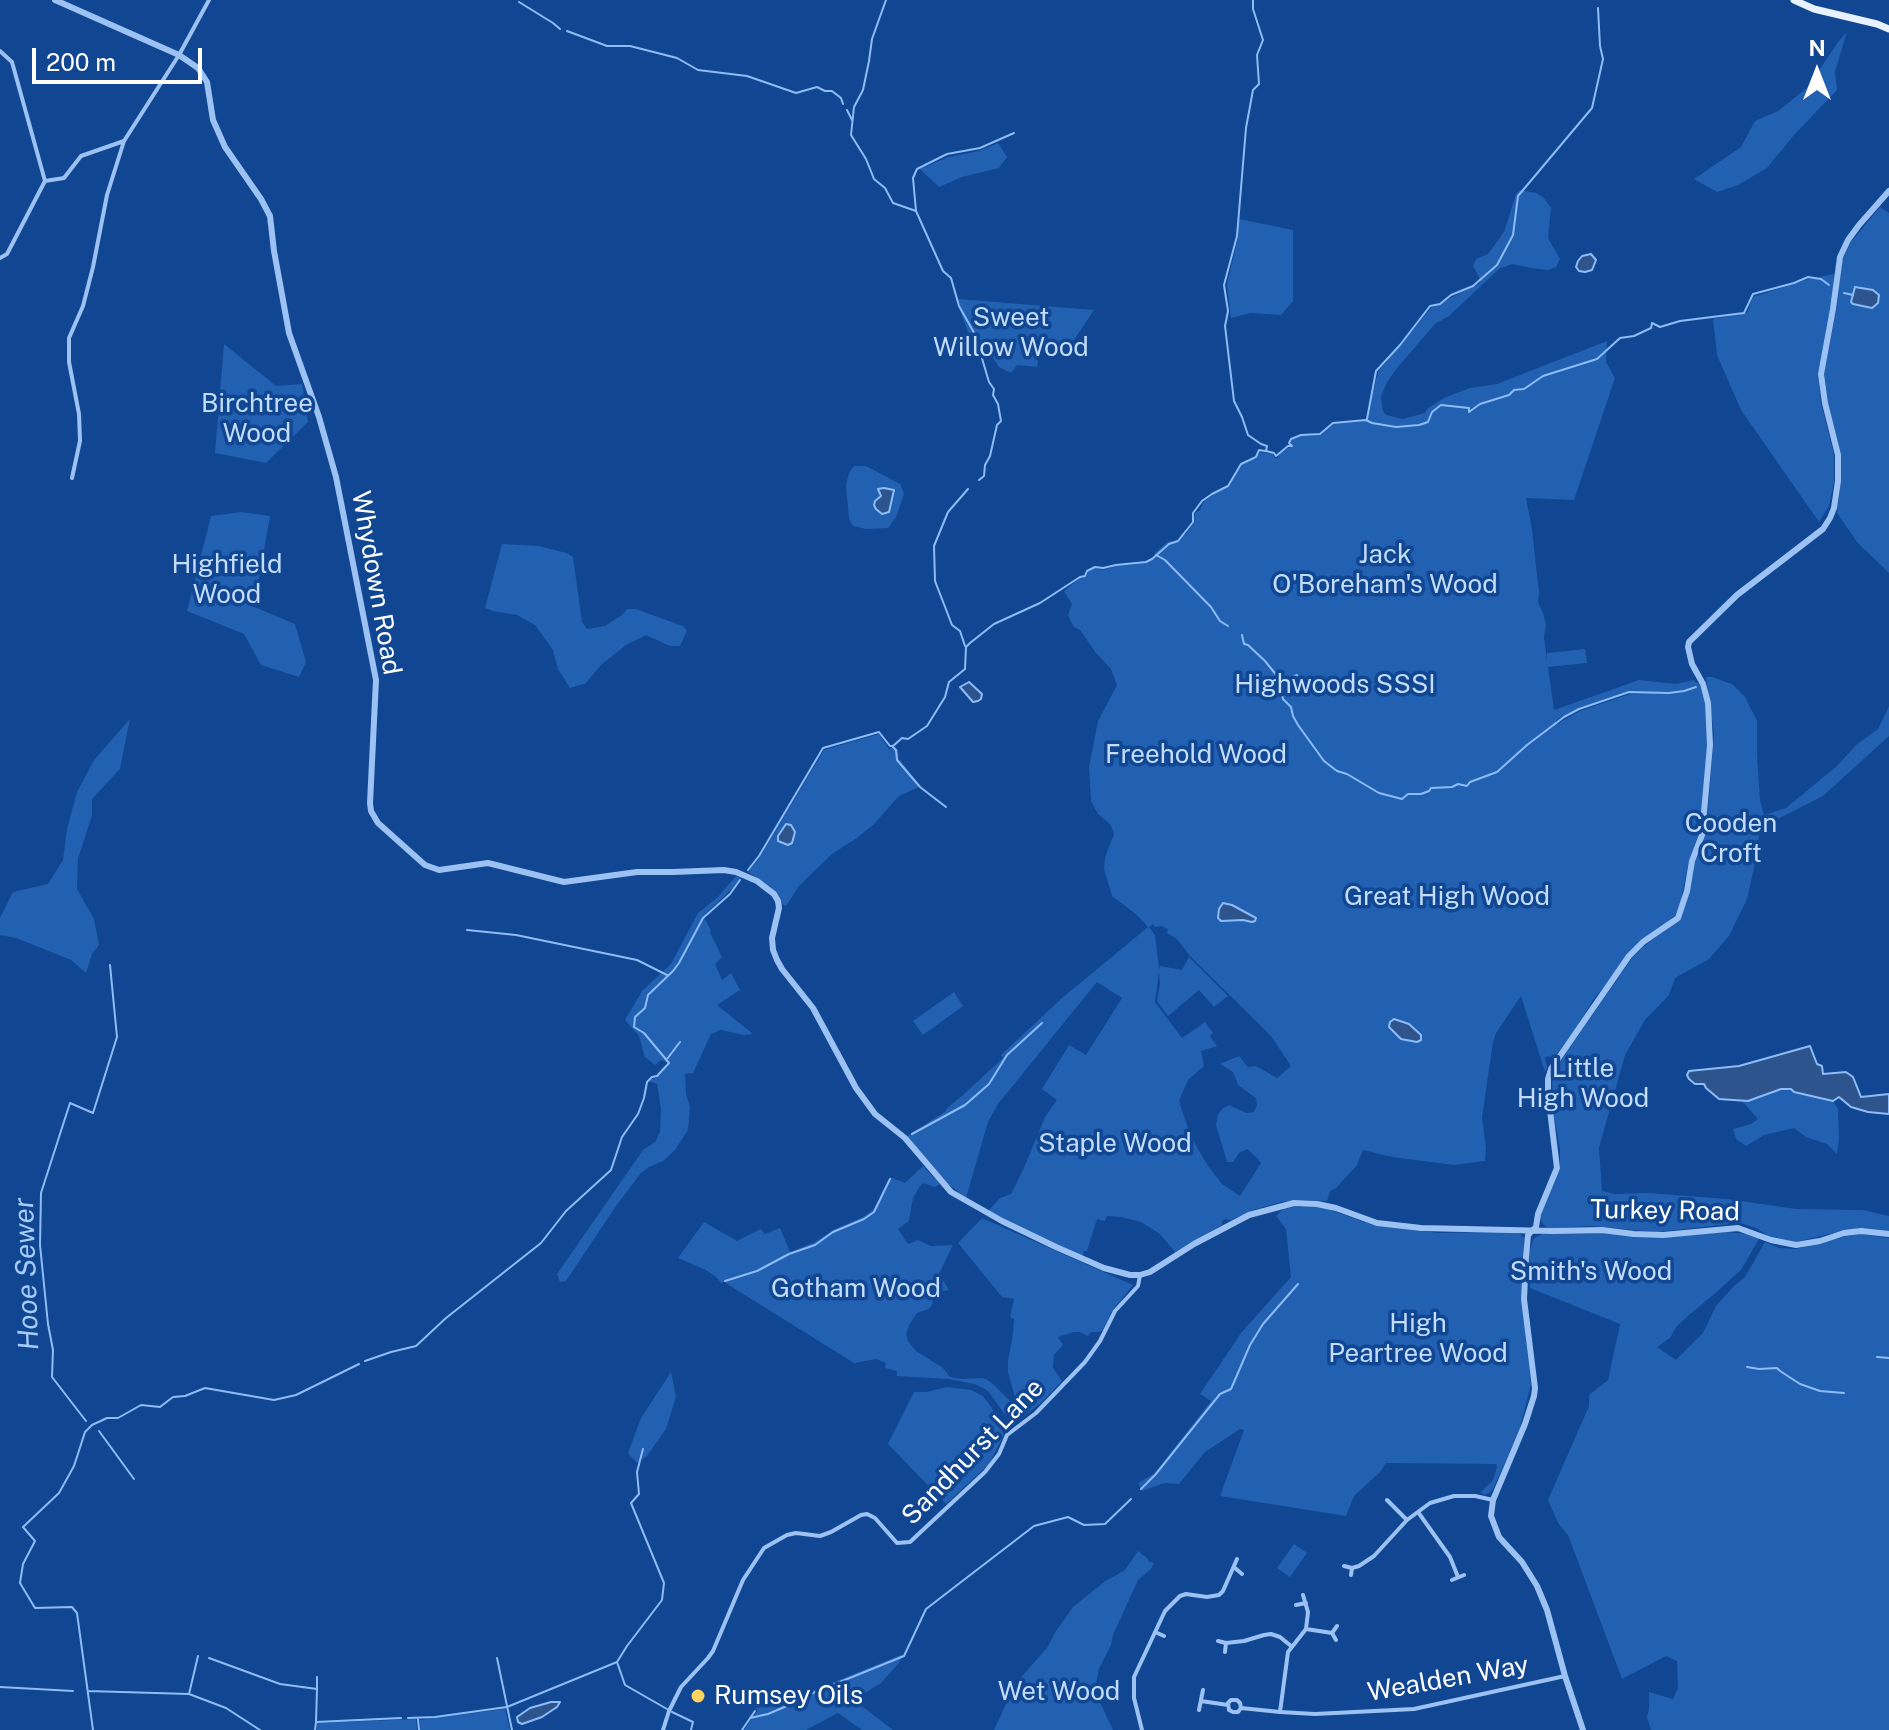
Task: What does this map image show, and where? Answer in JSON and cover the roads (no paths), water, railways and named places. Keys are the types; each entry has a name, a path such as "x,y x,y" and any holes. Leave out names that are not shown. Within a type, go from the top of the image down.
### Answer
{"main road":[{"path":"1794,0 1814,9 1889,29"}],"street":[{"path":"55,0 179,55"},
{"path":"72,478 80,441 79,414 69,362 69,338 83,306 107,195 124,141 179,55 209,0"},
{"path":"0,51 12,62 45,181 7,254 0,258"},
{"name":"Whydown Road","path":"179,55 198,68 207,82 213,120 225,147 270,216 289,333 319,417 336,477 376,680 370,803 372,815 378,823 408,852 425,865 439,870 488,863 564,882 637,872 724,870 744,874 757,881 778,901 772,938 773,950 782,969 813,1008 856,1088 875,1114 905,1138 951,1192 1056,1247 1104,1268 1140,1275"},
{"path":"45,181 64,178 81,156 124,141"},
{"path":"1583,1730 1536,1583 1496,1532 1491,1516 1493,1500 1534,1396 1524,1299 1528,1235 1536,1227 1538,1214 1557,1168 1548,1094 1551,1069 1629,956 1643,942 1678,918 1702,835 1710,745 1708,703 1703,684 1692,664 1689,642 1737,595 1823,529 1834,508 1838,455 1823,393 1822,362 1840,257 1859,225 1889,191"},
{"path":"1140,1275 1249,1215 1294,1203 1327,1206 1377,1223 1421,1228 1533,1230"},
{"name":"Turkey Road","path":"1533,1230 1602,1230 1663,1235 1738,1228 1796,1245 1844,1233 1889,1234"},
{"name":"Sandhurst Lane","path":"663,1730 681,1687 713,1651 743,1580 764,1548 796,1533 820,1536 867,1514 875,1518 897,1543 910,1542 985,1472 999,1454 1007,1435 1036,1413 1085,1362 1115,1311 1138,1286 1140,1275"},
{"path":"1344,1566 1359,1566 1374,1556 1407,1520 1430,1503 1454,1496 1493,1500"},
{"path":"1387,1500 1407,1520"},
{"path":"1417,1511 1461,1576 1452,1580"},
{"path":"1142,1730 1134,1698 1134,1677 1165,1611 1186,1594 1219,1595 1237,1559"},
{"path":"1235,1568 1242,1574"},
{"path":"1351,1575 1352,1568"},
{"path":"1280,1712 1286,1660 1291,1646 1306,1629 1308,1612 1303,1595"},
{"path":"1296,1605 1306,1603"},
{"path":"1332,1633 1337,1626"},
{"path":"1306,1629 1332,1633"},
{"path":"1155,1632 1164,1636"},
{"path":"1332,1633 1336,1640"},
{"path":"1218,1641 1244,1641 1271,1634 1291,1646"},
{"path":"1225,1652 1226,1643"},
{"name":"Wealden Way","path":"1241,1708 1348,1713 1414,1709 1565,1676"},
{"path":"1199,1710 1203,1690"},
{"name":"Wealden Way","path":"1228,1705 1235,1700 1241,1708"},
{"name":"Wealden Way","path":"1201,1701 1228,1705"},
{"name":"Wealden Way","path":"1228,1705 1233,1712 1241,1708"}],"waterway":[{"path":"886,0 872,39 863,90 854,107 851,135 874,179 885,188 893,203 916,211 943,271 951,278 959,306 977,338"},
{"path":"1253,0 1263,40 1257,55 1259,84 1253,90 1246,128 1237,236 1224,285 1228,311 1225,326 1234,401 1248,435 1267,446 1266,451 1276,456 1292,446 1289,443 1291,439 1320,434 1333,423 1366,420 1396,427 1419,425 1428,422 1432,412 1441,405 1469,408 1469,412 1480,404 1524,389 1543,376 1597,359 1620,338 1634,336 1651,328 1652,323 1660,327 1680,321 1744,313 1753,294 1808,277 1821,279 1829,285"},
{"path":"519,2 560,29"},
{"path":"1367,419 1376,371 1430,306 1440,304 1451,295 1473,286 1497,265 1513,235 1518,196 1592,108 1603,59 1598,8"},
{"path":"567,31 607,46 630,46 677,58 698,70 747,76 796,93 817,87 832,91 843,104"},
{"path":"847,110 852,120"},
{"path":"916,211 913,178 917,169 947,154 980,148 1014,133"},
{"path":"1844,293 1853,295"},
{"path":"978,345 994,389 1001,421 997,425 984,476 979,480"},
{"path":"748,870 823,748 879,732 890,746 902,738 908,739 927,726 945,697 949,682 965,669 966,647 970,643 994,624 1040,603 1095,567 1152,559 1169,544 1178,541 1193,522 1193,513 1202,501 1228,486 1241,464 1256,457 1259,450 1265,451"},
{"path":"965,646 960,631 952,625 935,581 934,546 948,512 968,489"},
{"path":"1156,555 1165,560 1228,626"},
{"path":"1242,635 1244,644 1265,661 1282,682 1283,699 1324,761 1379,793 1402,799 1408,794 1421,794 1431,788 1458,784 1467,786 1497,772 1527,745 1579,709 1629,692 1669,693 1696,687"},
{"path":"1283,681 1297,675"},
{"path":"893,747 897,760 920,787 946,807"},
{"path":"365,1361 416,1346 446,1318 541,1243 566,1211 611,1170 622,1137 638,1114 647,1082 669,1063 644,1033 634,1027 635,1017 645,1008 648,995 679,963 703,918 730,894 740,880"},
{"path":"467,930 516,935 637,960 667,975"},
{"name":"Hooe Sewer","path":"86,1421 52,1377 53,1350 40,1245 41,1193 70,1103 93,1113 117,1037 110,965"},
{"path":"912,1134 965,1105 989,1084 1007,1055 1042,1023"},
{"path":"667,1059 680,1042"},
{"path":"725,1281 757,1271 864,1219 874,1212 890,1179"},
{"path":"1141,1489 1220,1394 1231,1389 1263,1324 1298,1284"},
{"path":"1877,1357 1889,1358"},
{"path":"93,1730 77,1613 72,1607 35,1608 20,1583 23,1564 35,1541 23,1527 59,1493 74,1466 85,1432 92,1425 107,1418 118,1418 141,1405 160,1407 173,1397 205,1388 274,1400 296,1395 359,1364"},
{"path":"1747,1367 1777,1368 1800,1384 1820,1391 1844,1393"},
{"path":"99,1431 134,1479"},
{"path":"617,1662 662,1600 664,1583 631,1503 639,1494 637,1472 643,1449"},
{"path":"820,1690 904,1656 926,1609 1034,1526 1068,1517 1084,1525 1105,1524 1131,1499"},
{"path":"189,1694 198,1656"},
{"path":"209,1658 280,1684 317,1689 316,1722"},
{"path":"497,1658 512,1730"},
{"path":"408,1718 507,1707 617,1662 625,1685 667,1709"},
{"path":"317,1677 317,1688"},
{"path":"0,1687 73,1691"},
{"path":"88,1691 189,1694 226,1708 260,1730"},
{"path":"750,1718 768,1714 815,1692"},
{"path":"742,1730 755,1711"},
{"path":"672,1712 693,1722 691,1730"},
{"path":"315,1730 316,1722 401,1718"},
{"path":"418,1719 419,1730"}],"place":[{"name":"Rumsey Oils","path":"698,1696"}],"park label":[{"name":"Sweet Willow Wood","path":"1011,333"},
{"name":"Birchtree Wood","path":"257,419"},
{"name":"Jack O'Boreham's Wood","path":"1385,570"},
{"name":"Highfield Wood","path":"227,580"},
{"name":"Highwoods SSSI","path":"1335,685"},
{"name":"Freehold Wood","path":"1196,755"},
{"name":"Cooden Croft","path":"1731,839"},
{"name":"Great High Wood","path":"1447,897"},
{"name":"Little High Wood","path":"1583,1084"},
{"name":"Staple Wood","path":"1115,1144"},
{"name":"Smith's Wood","path":"1591,1272"},
{"name":"Gotham Wood","path":"856,1289"},
{"name":"High Peartree Wood","path":"1418,1339"},
{"name":"Wet Wood","path":"1059,1692"}]}
